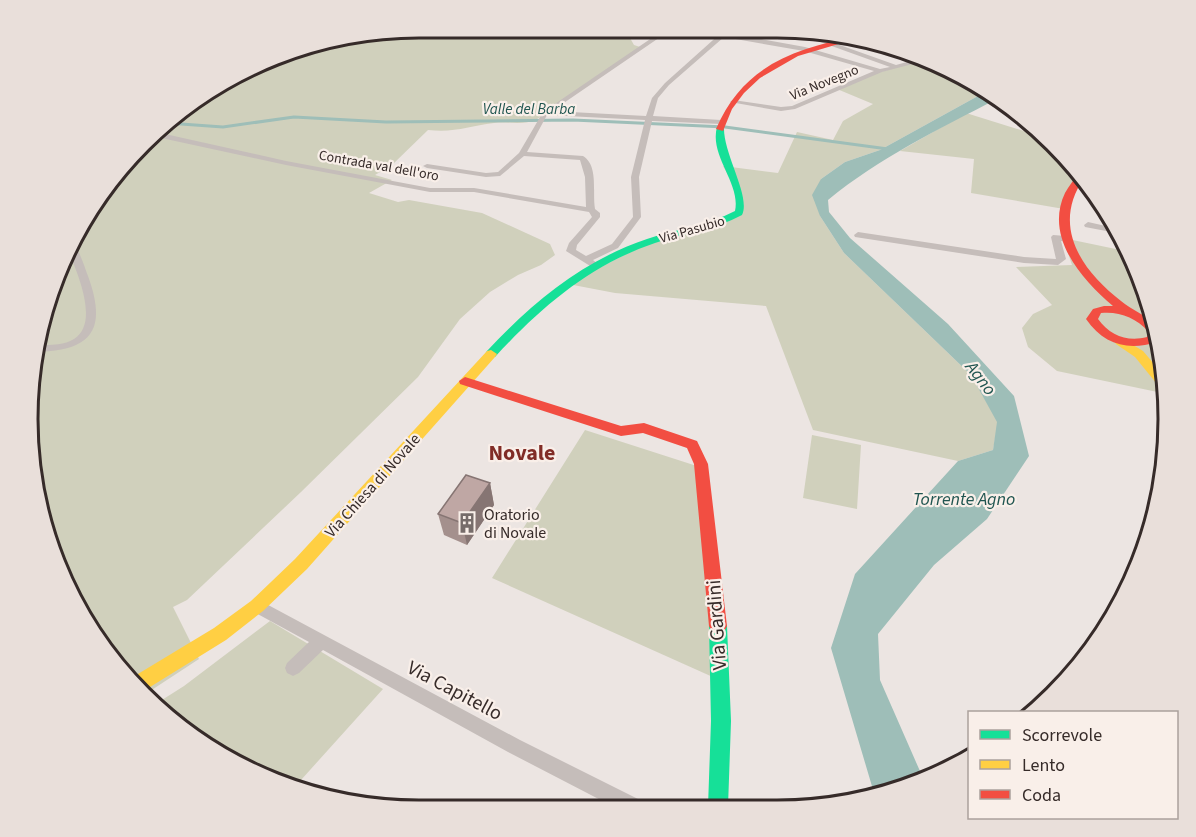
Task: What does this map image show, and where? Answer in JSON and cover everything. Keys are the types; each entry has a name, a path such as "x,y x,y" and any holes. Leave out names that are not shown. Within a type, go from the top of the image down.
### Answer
{"main road":[{"path":"720,126 733,102 751,82 819,40"},
{"name":"Via Pasubio","path":"590,263 651,241 727,220 739,213 742,202 722,160 720,126"},
{"path":"1077,183 1068,197 1064,219 1066,239 1072,256 1101,304 1093,315 1094,324 1104,333 1139,354 1155,373"},
{"name":"Via Chiesa di Novale","path":"143,682 220,634 257,606 301,564 465,381 535,308 590,263"},
{"path":"1081,269 1111,302 1147,324"},
{"path":"1097,311 1112,309 1135,315"},
{"path":"1120,341 1140,343 1150,340"},
{"path":"1151,344 1148,350 1154,361"},
{"name":"Via Gardini","path":"465,381 621,431 644,428 692,445 701,464 718,620 721,721 718,800"}],"street":[{"path":"427,166 486,175 500,174 522,154 545,113 656,38"},
{"path":"522,154 584,158 589,167 589,201 596,217 572,245 571,251 590,263 615,246 637,217 635,177 655,98 667,84 719,38"},
{"path":"746,38 805,49 880,71"},
{"path":"832,42 897,67"},
{"name":"Via Novegno","path":"733,102 781,109 793,108 880,71 912,63"},
{"path":"545,113 720,126"},
{"name":"Contrada val dell'oro","path":"163,136 286,163 430,190 474,190 591,210"},
{"path":"1088,225 1108,229"},
{"path":"858,235 1024,260 1058,262 1061,259 1056,237 1066,239"},
{"path":"44,349 69,345 85,336 91,327 93,317 87,284 75,255"},
{"path":"1135,315 1146,319"},
{"name":"Via Capitello","path":"257,606 620,800"},
{"path":"293,668 321,641"}],"green space":[{"path":"394,38 630,38 634,45 643,48 562,101 550,106 537,119 454,130 428,130 392,165 375,175 392,180 369,193 398,202 409,200 482,213 550,244 555,255 490,292 460,319 418,377 187,600 173,607 199,659 151,690 149,688 116,650 89,609 67,564 50,517 38,443 38,394 45,344 50,320 67,273 77,250 102,207 132,167 167,132 187,116 250,77 320,50"},
{"path":"912,63 946,77 979,96 880,150 845,162 821,179 820,216 844,253 971,375 998,422 993,450 958,461 813,430 766,306 615,293 568,284 644,245 738,213 740,195 723,166 778,173 797,132 833,140 843,121 873,104 837,89 863,77"},
{"path":"966,113 1030,133 1079,185 1064,209 971,193 974,159 900,151"},
{"path":"1063,238 1119,250 1146,320 1158,392 1057,371 1028,347 1022,328 1033,314 1052,305 1016,267 1072,265"},
{"path":"585,430 703,468 715,678 492,578"},
{"path":"812,435 861,445 857,509 803,498"},
{"path":"270,621 383,689 301,781 250,760 228,748 187,721 162,700"}],"water":[{"name":"Torrente Agno","path":"979,96 990,103 931,133 868,171 828,200 829,212 850,238 948,324 1014,396 1029,456 987,519 934,565 878,634 880,680 920,771 872,788 831,648 855,574 958,461 993,450 997,422 971,375 844,253 820,216 812,195 821,179 845,162 880,150"}],"building":[{"path":"466,475 490,483 462,523 438,514"}],"waterway":[{"name":"Valle del Barba","path":"177,124 223,127 294,117 386,122 573,120 725,127 888,149"}],"traffic: fast":[{"path":"491,354 536,308 562,287 590,269 620,253 662,238 718,223 739,213 741,206 739,197 723,152 720,129"},
{"path":"718,626 721,721 718,800"}],"traffic: slow":[{"path":"1120,341 1139,354 1156,374"},
{"path":"143,681 220,634 257,606 301,564 491,354"}],"traffic: jam":[{"path":"720,129 741,91 757,77 796,55 834,42"},
{"path":"1076,182 1069,195 1064,213 1065,231 1070,248 1090,279 1132,314"},
{"path":"1104,309 1125,312 1147,323"},
{"path":"1104,309 1097,311 1092,319 1104,333 1119,341 1136,343 1150,340"},
{"path":"465,381 621,431 644,428 692,445 701,464 718,626"}],"place":[{"name":"Oratorio di Novale","path":"467,523"}],"district":[{"name":"Novale","path":"522,452"}],"water label":[{"name":"Agno","path":"981,378"}]}
